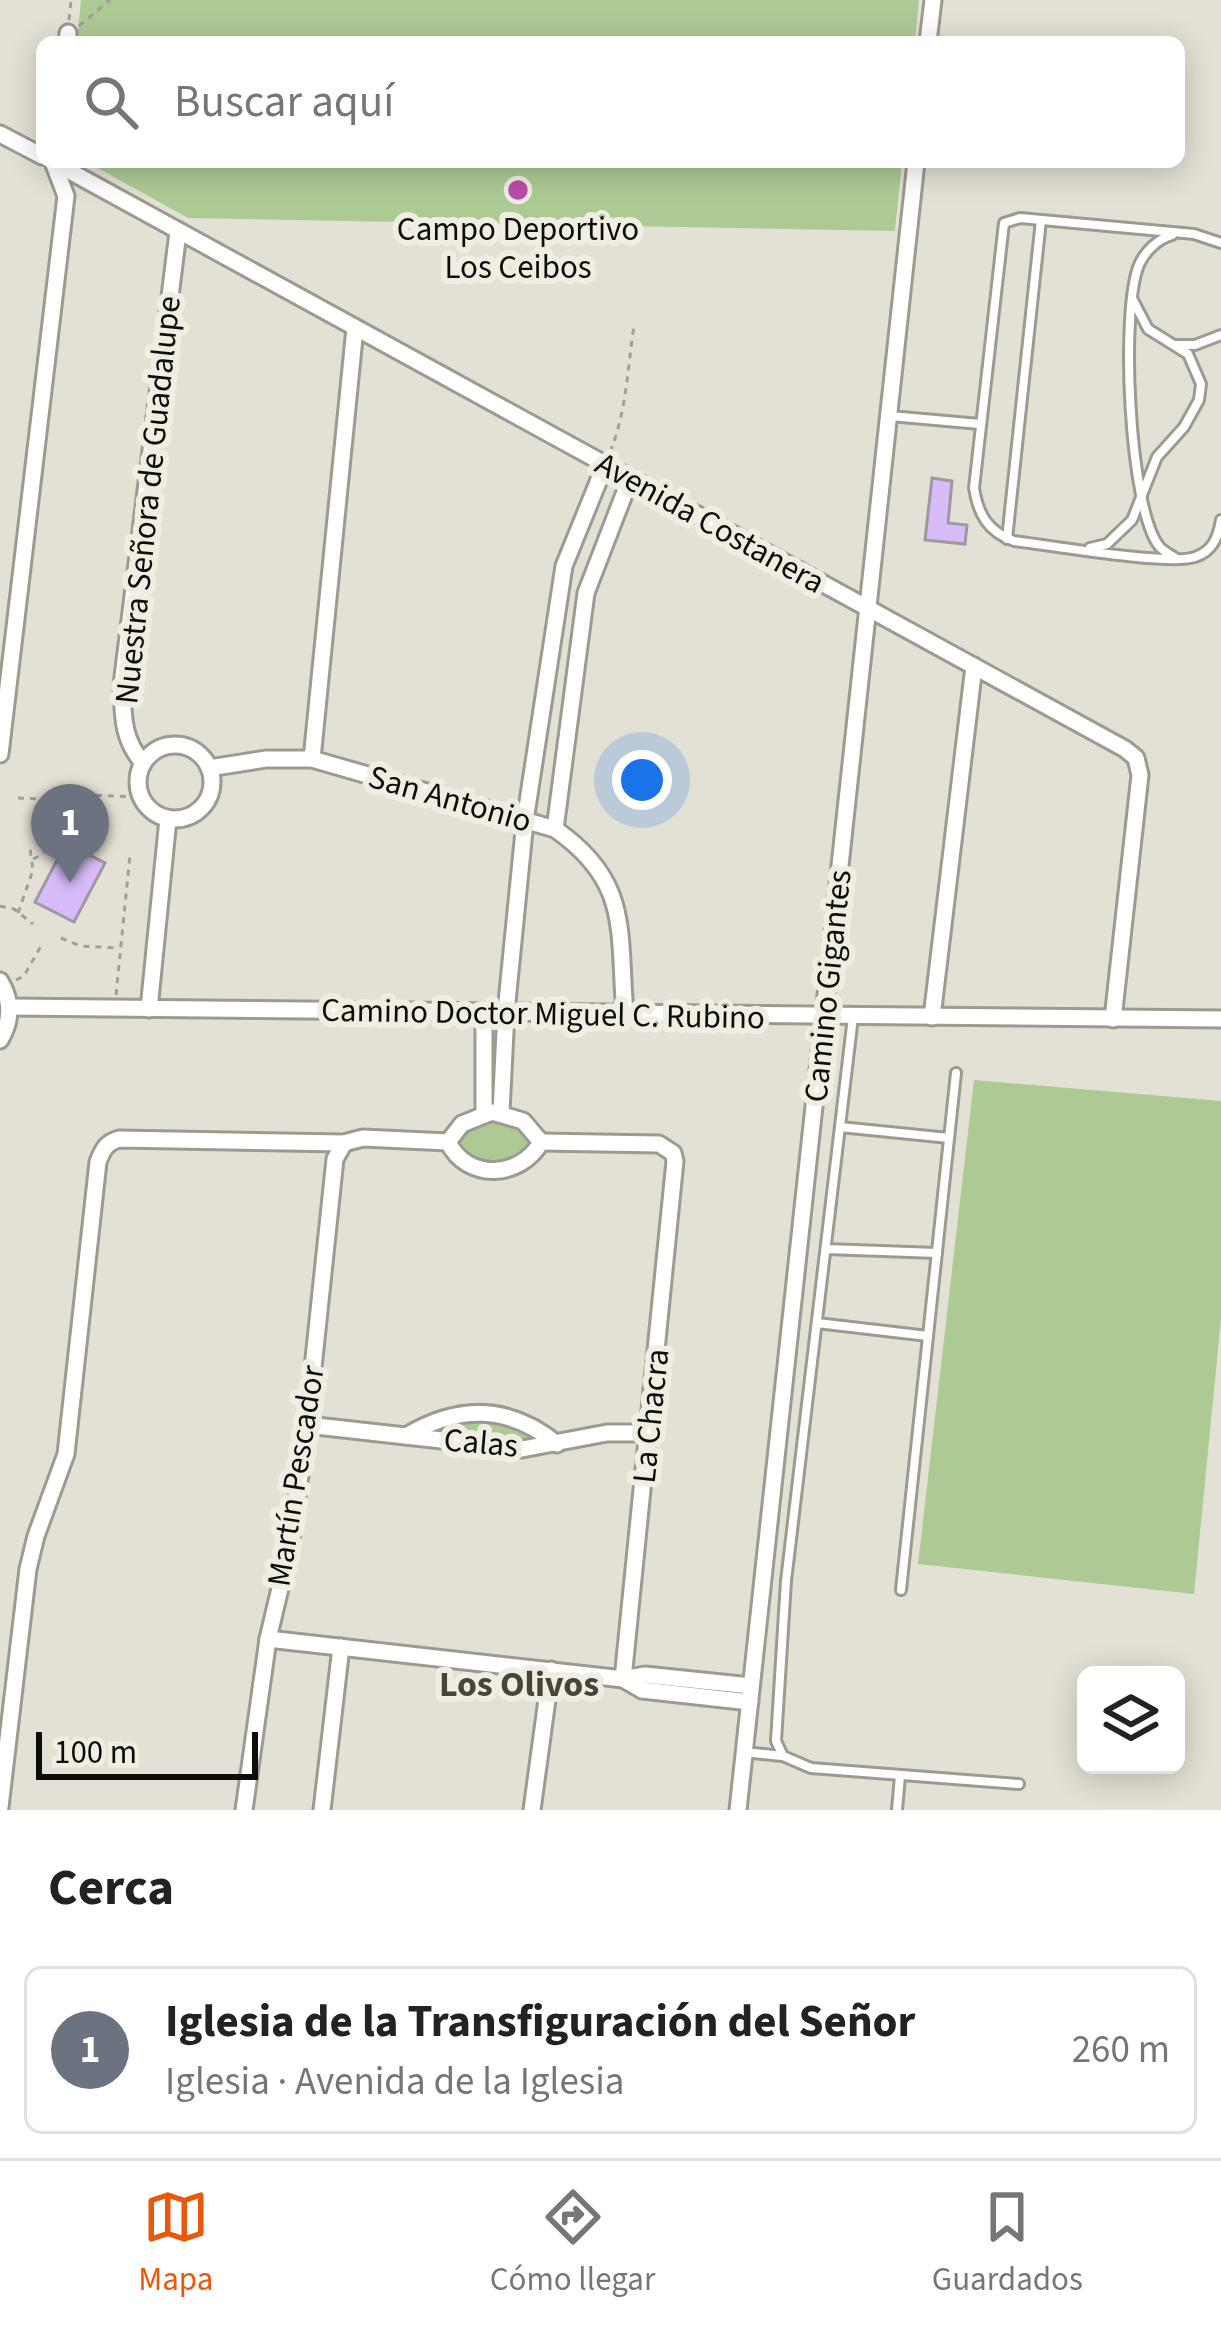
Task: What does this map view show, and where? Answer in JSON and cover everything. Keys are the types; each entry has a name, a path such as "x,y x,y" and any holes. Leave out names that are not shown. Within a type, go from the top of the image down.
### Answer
{"street":[{"path":"929,36 933,0"},
{"path":"0,134 36,153"},
{"path":"0,754 66,196 55,168"},
{"name":"Avenida Costanera","path":"64,168 1125,748 1136,758 1139,775 1113,1019"},
{"name":"Camino Gigantes","path":"738,1810 915,168"},
{"name":"Nuestra Señora de Guadalupe","path":"143,763 124,730 122,685 178,232"},
{"path":"312,759 355,328"},
{"path":"492,1113 526,821 564,566 604,465"},
{"path":"555,829 586,592 630,479"},
{"path":"932,1017 974,667"},
{"path":"173,745 199,754 209,768 212,785 207,802 185,818 168,819 152,811 141,797 138,779 143,763 156,750 173,745"},
{"name":"San Antonio","path":"209,768 266,759 312,759 555,829 584,849 608,879 616,902 625,1015"},
{"path":"149,1009 168,819"},
{"path":"0,1040 10,1007 2,984"},
{"name":"Camino Doctor Miguel C. Rubino","path":"10,1007 1221,1019"},
{"path":"484,1012 492,1113"},
{"path":"492,1113 523,1121 541,1142 522,1166 505,1170 468,1165 454,1156 448,1142 462,1124 492,1113"},
{"path":"0,1807 28,1569 66,1454 98,1162 108,1142 119,1138 344,1143 363,1138 448,1142"},
{"name":"La Chacra","path":"541,1142 659,1144 673,1153 676,1170 622,1679"},
{"name":"Martín Pescador","path":"244,1810 268,1639 290,1546 307,1425 334,1159 344,1143"},
{"name":"Calas","path":"406,1436 453,1413 491,1412 541,1431 557,1444"},
{"name":"Calas","path":"307,1425 522,1450 607,1432 649,1433"},
{"path":"268,1639 622,1679 642,1690 751,1694"},
{"path":"322,1810 341,1647"},
{"path":"532,1810 551,1670"}],"lane":[{"path":"1221,243 1179,233 1011,218 1000,229 976,501 987,524 1007,539 1181,560 1208,550 1221,520"},
{"path":"1007,539 1041,220"},
{"path":"1179,233 1162,238 1139,264 1132,300 1129,377 1142,493 1158,545 1181,560"},
{"path":"1083,549 1107,544 1132,520 1157,457 1184,427 1199,400 1196,368 1175,345 1148,329 1132,300"},
{"path":"1175,345 1195,345 1221,335"},
{"path":"889,416 980,424"},
{"path":"783,1756 775,1726 786,1581 854,1017"},
{"path":"901,1590 956,1073"},
{"path":"840,1127 950,1138"},
{"path":"826,1249 937,1253"},
{"path":"817,1323 928,1336"},
{"path":"744,1753 783,1756 811,1768 1019,1784"},
{"path":"897,1810 900,1776"}],"path":[{"path":"67,36 71,0"},
{"path":"69,36 110,0"},
{"path":"604,465 622,421 634,326"},
{"path":"18,798 63,800 63,794 141,797"},
{"path":"33,859 56,838 54,799"},
{"path":"18,913 33,870 30,848"},
{"path":"114,1008 130,855"},
{"path":"0,906 33,924"},
{"path":"61,938 80,946 121,949"},
{"path":"2,984 24,976 42,944"}],"green space":[{"path":"81,0 919,0 916,36 78,36"},
{"name":"Campo Deportivo Los Ceibos","path":"98,168 901,168 895,231 188,218"},
{"path":"974,1080 1221,1101 1221,1319 1194,1594 918,1564"},
{"path":"487,1118 519,1126 531,1140 530,1151 492,1163 456,1149 458,1134"},
{"path":"455,1418 512,1422 532,1439 530,1443 432,1434 431,1427"}],"building":[{"path":"932,478 952,481 948,523 967,525 965,544 925,540"},
{"path":"66,843 105,863 74,922 35,902"}],"place":[{"name":"Campo Deportivo Los Ceibos","path":"518,190"},
{"name":"Iglesia de la Transfiguración del Señor","path":"70,883"}],"district":[{"name":"Los Olivos","path":"519,1684"}]}
